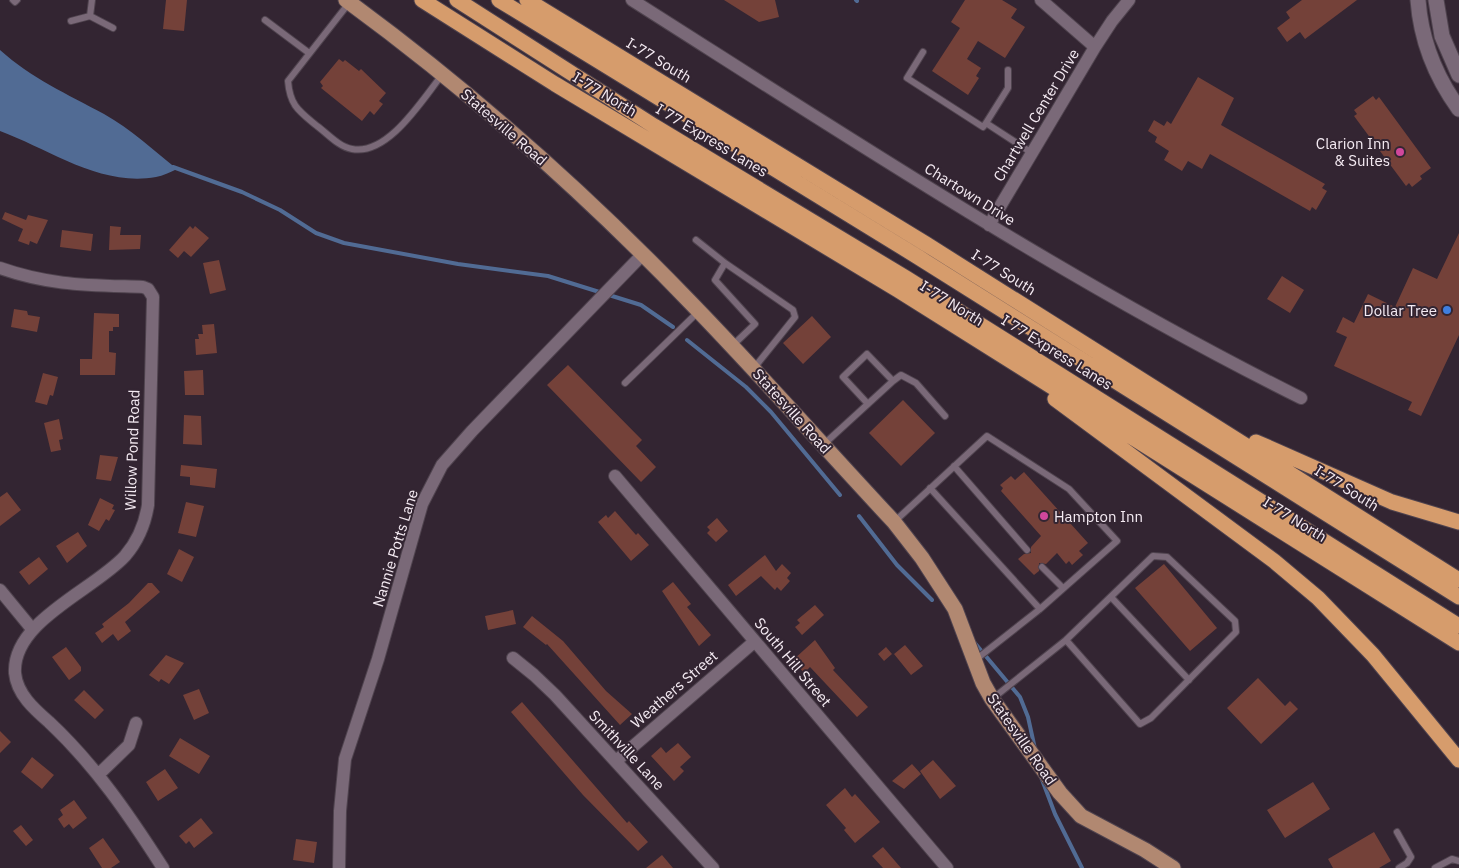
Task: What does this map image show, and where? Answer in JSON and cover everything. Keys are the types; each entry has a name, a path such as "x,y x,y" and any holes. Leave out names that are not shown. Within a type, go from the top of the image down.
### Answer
{"highway":[{"name":"I-77 North","path":"422,0 555,84 789,224 987,346 1459,644"},
{"name":"I 77 Express Lanes","path":"457,0 654,126 906,278 1459,626"},
{"name":"I 77 Express Lanes","path":"499,0 926,262 1459,597"},
{"name":"I-77 South","path":"527,0 919,240 1459,580"},
{"path":"987,346 1093,428 1274,561 1318,598 1373,655 1459,760"},
{"path":"1198,415 1365,492 1409,508 1459,522"}],"main road":[{"name":"Statesville Road","path":"348,1 442,75 528,148 643,254 753,368 894,522 922,558 955,609 983,684 1060,793 1081,816 1145,850 1173,868"}],"street":[{"name":"Chartown Drive","path":"632,0 989,225 1087,284 1204,349 1301,398"},
{"name":"Chartwell Center Drive","path":"1041,0 1095,47"},
{"name":"Chartwell Center Drive","path":"989,225 1095,47 1129,0"},
{"path":"1418,0 1422,36 1427,52 1440,80 1459,109"},
{"path":"1436,0 1442,36 1459,75"},
{"name":"Nannie Potts Lane","path":"339,868 340,811 345,759 378,659 422,504 442,465 643,254"},
{"name":"Willow Pond Road","path":"0,268 27,278 55,283 143,287 153,297 148,505 144,524 132,547 117,564 32,629 24,639 17,657 15,672 19,689 38,712 69,741 99,774 121,803 163,868"},
{"name":"South Hill Street","path":"615,476 947,868"},
{"path":"0,590 32,629"},
{"name":"Weathers Street","path":"616,761 754,642"},
{"name":"Smithville Lane","path":"513,658 534,674 713,868"},
{"path":"99,774 129,745 136,723"}],"lane":[{"path":"12,0 15,2 17,0"},
{"path":"90,16 92,0"},
{"path":"348,1 288,80 294,107 342,146 352,149 378,146 391,136 442,75"},
{"path":"71,20 90,16 113,28"},
{"path":"265,20 309,53"},
{"path":"923,52 907,78 984,127 1008,88 1008,70"},
{"path":"986,123 1032,153"},
{"path":"696,240 725,263 793,310 795,317 753,368"},
{"path":"725,263 715,280 755,324 732,346"},
{"path":"625,383 699,312"},
{"path":"868,404 843,377 867,354 893,380"},
{"path":"822,445 900,375 916,382 945,416"},
{"path":"894,522 987,436 1069,489 1116,541 1040,609 974,661"},
{"path":"954,466 1027,550"},
{"path":"930,488 1040,609"},
{"path":"992,699 1066,640 1153,556 1167,558 1235,621 1236,632 1151,718 1140,724 1066,640"},
{"path":"1042,567 1064,588"},
{"path":"1111,597 1189,680"},
{"path":"1397,832 1411,857 1400,868"},
{"path":"1435,868 1452,859 1459,861"}],"water":[{"path":"0,50 24,69 123,126 177,169 156,177 135,179 115,177 75,164 0,131"}],"building":[{"path":"166,0 187,0 184,31 163,29"},
{"path":"724,0 775,0 779,17 759,22"},
{"path":"965,0 1002,0 1017,9 1011,18 1025,27 1005,58 978,41 967,59 981,68 976,76 979,78 968,95 932,71 960,28 951,22"},
{"path":"1302,0 1357,0 1305,39 1300,32 1287,42 1277,28 1290,18 1286,12"},
{"path":"339,59 343,62 345,60 359,71 361,69 386,93 379,101 383,104 374,115 370,111 362,121 321,88 323,86 320,82"},
{"path":"1198,77 1234,98 1221,125 1325,184 1322,188 1327,191 1316,210 1312,207 1310,211 1210,154 1202,169 1188,161 1182,171 1164,160 1169,151 1155,142 1157,137 1148,131 1154,120 1164,126 1167,121 1171,124"},
{"name":"Clarion Inn & Suites","path":"1373,96 1376,100 1379,97 1431,168 1420,176 1422,179 1412,187 1409,183 1406,186 1354,116 1357,114 1354,110"},
{"path":"5,212 26,220 28,215 48,220 37,244 30,241 29,245 18,241 23,229 2,219"},
{"path":"110,226 121,227 120,235 141,235 140,249 109,250"},
{"path":"190,226 193,229 195,226 209,238 191,257 184,251 178,258 169,250"},
{"path":"62,230 93,234 91,251 60,247"},
{"path":"1459,233 1459,335 1421,416 1408,410 1412,402 1334,366 1347,337 1336,332 1343,317 1354,323 1368,294 1395,307 1413,268 1437,279"},
{"path":"219,260 226,290 210,294 203,263"},
{"path":"1282,276 1304,290 1290,313 1267,299"},
{"path":"14,309 27,311 28,315 40,317 37,332 11,327"},
{"path":"94,313 119,314 119,327 113,327 113,331 109,331 109,352 116,353 115,375 80,375 80,359 92,359"},
{"path":"812,316 831,337 803,364 783,343"},
{"path":"214,324 217,353 196,355 195,339 199,339 198,334 203,334 202,325"},
{"path":"568,365 642,440 636,446 656,467 641,482 547,385"},
{"path":"203,370 204,395 185,395 184,371"},
{"path":"43,373 58,377 53,396 50,395 47,405 35,402"},
{"path":"903,400 935,433 901,466 869,433"},
{"path":"184,415 201,416 202,445 183,444"},
{"path":"59,419 63,439 59,440 61,450 51,452 44,423"},
{"path":"100,455 118,457 111,481 96,479"},
{"path":"181,465 217,469 215,488 190,485 190,477 180,476"},
{"name":"Hampton Inn","path":"1024,472 1088,543 1079,551 1083,555 1072,565 1069,561 1066,564 1057,553 1046,564 1039,563 1039,571 1034,575 1018,559 1024,554 1031,553 1031,547 1041,536 1001,491 1003,488 1000,485 1011,476 1015,480"},
{"path":"7,492 21,510 0,526 0,497"},
{"path":"100,498 114,505 112,509 115,510 109,521 106,519 99,531 88,525"},
{"path":"186,502 204,506 196,537 178,533"},
{"path":"615,511 636,535 638,533 649,545 631,561 598,522 606,515 608,518"},
{"path":"717,518 728,531 716,542 707,533 710,530 707,527"},
{"path":"78,532 87,546 67,563 56,546"},
{"path":"179,549 194,557 182,582 167,574"},
{"path":"765,555 776,571 782,564 791,573 787,578 790,581 781,591 777,587 775,590 761,576 736,596 728,585"},
{"path":"39,557 48,569 29,585 19,572"},
{"path":"1164,564 1217,628 1190,651 1135,588"},
{"path":"673,582 691,604 687,607 711,635 699,646 662,591"},
{"path":"148,583 152,583 160,592 125,622 131,631 118,641 113,634 102,643 95,633 104,627 102,624 129,603"},
{"path":"815,605 824,615 802,635 795,627 800,623 797,620"},
{"path":"513,610 516,624 488,630 485,616"},
{"path":"532,616 563,641 606,691 632,714 620,725 547,644 523,627"},
{"path":"815,640 835,668 833,670 868,707 857,717 810,667 804,673 793,660"},
{"path":"905,645 923,666 911,675 894,654"},
{"path":"66,647 81,667 81,671 69,680 52,657"},
{"path":"886,647 892,654 884,661 878,654"},
{"path":"166,655 184,663 169,684 161,679 159,682 149,675"},
{"path":"1258,678 1285,706 1290,701 1298,709 1261,744 1227,708"},
{"path":"199,689 209,713 194,720 183,695"},
{"path":"84,690 104,710 95,719 74,700"},
{"path":"522,702 627,823 629,821 648,842 638,851 583,795 511,712"},
{"path":"0,731 11,742 0,753"},
{"path":"180,738 210,756 199,774 169,756"},
{"path":"678,743 691,757 680,767 684,771 674,781 651,756 661,747 666,753"},
{"path":"32,757 54,775 42,789 21,772"},
{"path":"933,760 956,786 940,799 920,771"},
{"path":"912,764 921,774 904,789 892,781"},
{"path":"165,769 178,788 158,801 146,782"},
{"path":"1313,782 1330,809 1285,838 1267,810"},
{"path":"845,788 852,797 855,794 880,822 855,843 844,830 846,828 826,805"},
{"path":"74,800 87,818 73,829 69,824 64,828 58,819 63,815 60,810"},
{"path":"201,818 213,833 194,848 189,841 186,844 179,836"},
{"path":"21,825 33,840 26,846 13,831"},
{"path":"1374,832 1391,861 1379,868 1333,868 1328,859"},
{"path":"103,838 120,862 111,868 102,868 89,848"},
{"path":"296,839 317,842 314,863 293,860"},
{"path":"883,847 901,868 883,868 872,856"},
{"path":"662,855 673,868 646,868"}],"waterway":[{"path":"173,167 242,192 280,210 316,233 344,243 458,264 548,276 641,305 673,327"},
{"path":"687,340 746,387 771,412 840,495"},
{"path":"859,516 897,565 932,600"},
{"path":"974,642 1020,697 1028,717 1035,749"},
{"path":"1041,777 1055,814 1082,868"}],"place":[{"name":"Clarion Inn & Suites","path":"1400,152"},
{"name":"Dollar Tree","path":"1447,310"},
{"name":"Hampton Inn","path":"1044,516"}]}
